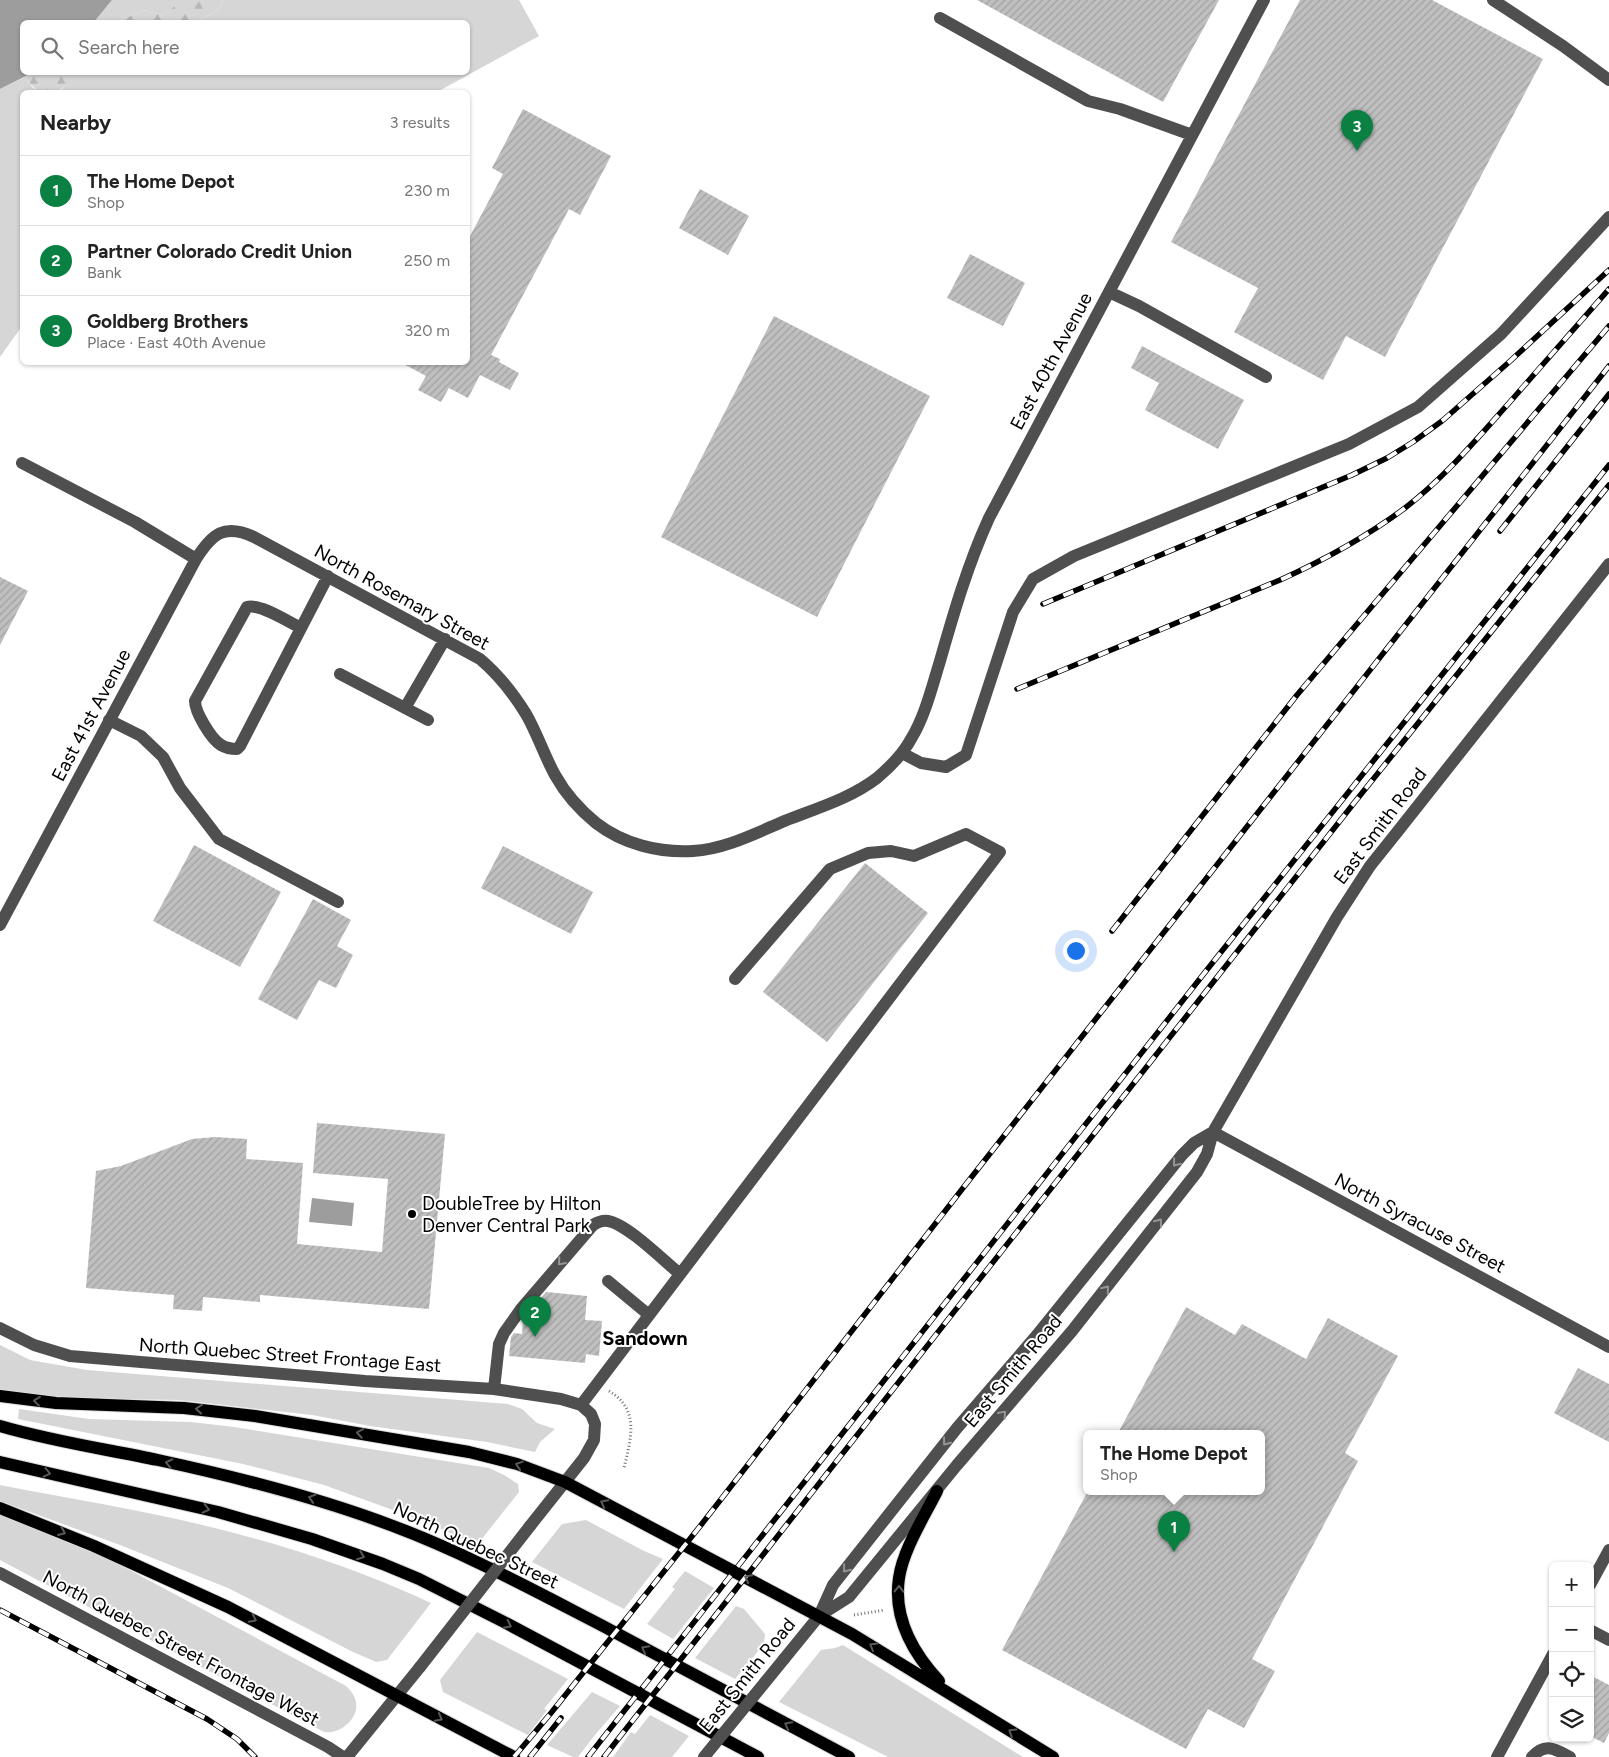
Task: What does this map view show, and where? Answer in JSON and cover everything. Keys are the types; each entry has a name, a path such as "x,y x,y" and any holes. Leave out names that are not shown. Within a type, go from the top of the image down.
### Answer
{"main road":[{"path":"0,1396 56,1403 192,1408 274,1419 469,1452 518,1464 565,1482 819,1616 894,1658 1053,1757"},
{"name":"North Quebec Street","path":"0,1426 256,1483 310,1498 392,1525 466,1556 550,1598 849,1757"},
{"path":"0,1462 226,1514 312,1539 383,1564 504,1622 758,1757"},
{"path":"936,1491 903,1562 898,1592 900,1611 910,1641 926,1668 949,1693"},
{"path":"0,1508 94,1546 228,1606 514,1757"}],"street":[{"name":"East 40th Avenue","path":"902,753 912,739 929,697 968,567 988,518 1264,0"},
{"path":"1493,0 1609,80"},
{"path":"940,18 1088,101 1120,109 1192,135"},
{"path":"902,753 921,763 946,767 966,755 1013,612 1033,579 1074,556 1349,444 1418,407 1501,334 1609,217"},
{"path":"1109,292 1139,306 1266,377"},
{"path":"22,464 136,522 196,559"},
{"name":"North Rosemary Street","path":"224,531 233,530 246,533 480,659 506,684 527,715 555,776 575,804 607,831 636,844 650,848 694,851 729,844 854,793 877,778 902,753"},
{"name":"East 41st Avenue","path":"0,925 196,559 206,543 224,531"},
{"name":"East Smith Road","path":"819,1616 849,1597 1066,1338 1135,1253 1197,1172 1207,1154 1213,1132 1337,917 1370,866 1609,564"},
{"path":"301,628 259,607 250,605 247,607 195,701 196,710 214,738 221,745 236,749 240,746 328,576"},
{"path":"405,708 445,639"},
{"path":"340,674 428,720"},
{"path":"110,720 141,736 163,757 180,788 220,839 338,902"},
{"path":"345,1757 420,1667 584,1458 596,1433 591,1414 581,1405 1000,852 966,834 914,856 891,852 868,853 830,870 736,979"},
{"name":"East Smith Road","path":"704,1757 819,1616 833,1585 957,1428 1043,1327 1182,1155 1194,1143 1213,1132"},
{"name":"North Syracuse Street","path":"1213,1132 1609,1347"},
{"path":"494,1388 499,1344 504,1333 521,1309 593,1225 606,1220 622,1226 680,1274"},
{"path":"608,1281 650,1315"},
{"name":"North Quebec Street Frontage East","path":"0,1328 34,1345 70,1356 365,1381 494,1388 561,1399 581,1405"},
{"path":"1594,1578 1609,1550"},
{"name":"North Quebec Street Frontage West","path":"0,1573 345,1757"},
{"path":"1594,1632 1609,1640"},
{"path":"1497,1757 1549,1661"},
{"path":"1532,1757 1538,1750 1544,1748 1555,1750 1570,1757"}],"path":[{"path":"598,1383 616,1395 631,1417 631,1433 624,1468"},
{"path":"854,1615 885,1610"}],"green space":[{"path":"112,0 178,0 176,6 162,15 143,10 121,20 96,20"},
{"path":"178,0 223,0 219,9 200,20 121,20 143,10 162,15 175,6"},
{"path":"223,0 519,0 539,36 470,74 470,20 200,20 219,9"},
{"path":"28,75 78,75 59,90 38,90 25,77"},
{"path":"77,75 468,75 441,90 61,90"},
{"path":"25,77 33,88 38,90 20,90 20,329 0,357 0,89"},
{"path":"0,1345 30,1360 87,1370 508,1404 522,1409 537,1423 555,1429 540,1442 535,1452 487,1442 370,1426 312,1415 177,1400 71,1398 0,1390"},
{"path":"19,1409 89,1419 191,1422 234,1427 489,1468 518,1484 519,1492 477,1545 423,1521 324,1485 243,1464 18,1419"},
{"path":"0,1485 156,1515 249,1537 342,1566 431,1603 387,1660 376,1662 228,1588 120,1545 0,1501"},
{"path":"0,1514 111,1560 346,1686 355,1700 356,1709 354,1715 347,1725 342,1728 336,1731 324,1732 0,1560"},
{"path":"586,1520 663,1559 624,1609 532,1562 562,1524"},
{"path":"685,1571 714,1588 673,1639 647,1624 675,1589 672,1587"},
{"path":"736,1606 744,1609 765,1634 764,1644 735,1679 695,1658"},
{"path":"477,1632 568,1679 544,1709 547,1710 528,1735 443,1692 440,1680"},
{"path":"843,1645 1023,1757 888,1757 779,1702 821,1650"},
{"path":"592,1692 620,1706 578,1757 573,1757 547,1745"},
{"path":"650,1715 689,1736 672,1757 613,1757 631,1732 635,1734"}],"shaded area":[{"path":"0,0 112,0 96,20 20,20 20,75 28,75 0,89"},
{"path":"312,1198 354,1203 352,1226 309,1222"}],"building":[{"path":"977,0 1219,0 1163,102"},
{"path":"1300,0 1432,0 1543,59 1385,357 1346,336 1323,380 1234,332 1258,288 1171,242"},
{"path":"523,109 611,156 580,215 569,209 491,355 500,359 499,362 519,373 510,390 480,375 468,398 449,388 441,402 418,390 426,376 406,365 470,365 470,236 503,174 492,168"},
{"path":"700,189 749,216 728,255 679,228"},
{"path":"970,254 1025,283 1003,326 947,298"},
{"path":"774,316 930,396 817,617 661,537"},
{"path":"1142,346 1244,400 1218,449 1145,410 1159,383 1131,368"},
{"path":"0,577 28,591 0,645"},
{"path":"194,845 281,892 240,967 153,921"},
{"path":"503,846 593,892 571,934 481,888"},
{"path":"865,863 928,913 827,1042 763,992"},
{"path":"313,899 351,920 337,946 353,955 336,988 319,980 297,1020 258,999"},
{"path":"317,1123 445,1134 429,1309 260,1295 260,1302 203,1297 202,1311 173,1309 174,1295 86,1288 96,1171 121,1166 192,1139 215,1137 247,1139 246,1159 303,1163 297,1244 382,1252 388,1179 313,1173"},
{"path":"546,1292 587,1296 585,1320 602,1321 599,1356 586,1354 585,1363 509,1356 511,1337 514,1333 522,1334 523,1320"},
{"path":"1186,1307 1235,1335 1242,1324 1306,1359 1328,1318 1398,1356 1345,1453 1358,1461 1252,1659 1275,1671 1244,1728 1208,1709 1186,1749 1002,1650 1086,1495 1265,1495 1265,1430 1120,1430"},
{"path":"1578,1368 1609,1384 1609,1442 1554,1413"},
{"path":"1594,1677 1609,1685 1609,1733 1604,1743 1594,1738"}],"railway":[{"path":"1043,604 1352,475 1387,458 1442,421 1609,270"},
{"path":"1017,689 1280,580 1344,547 1390,519 1433,484 1459,458 1609,289"},
{"path":"1112,931 1297,695 1609,326"},
{"path":"514,1757 701,1525 970,1179 1609,366"},
{"path":"1500,531 1609,394"},
{"path":"588,1757 1206,971 1609,465"},
{"path":"604,1757 1354,803 1609,485"},
{"path":"0,1610 207,1719 237,1739 255,1757"},
{"path":"530,1757 561,1718"}],"place":[{"name":"Goldberg Brothers","path":"1357,151"},
{"name":"DoubleTree by Hilton Denver Central Park","path":"412,1214"},
{"name":"Partner Colorado Credit Union","path":"535,1337"},
{"name":"The Home Depot","path":"1174,1552"}],"district":[{"name":"Sandown","path":"645,1338"}]}
